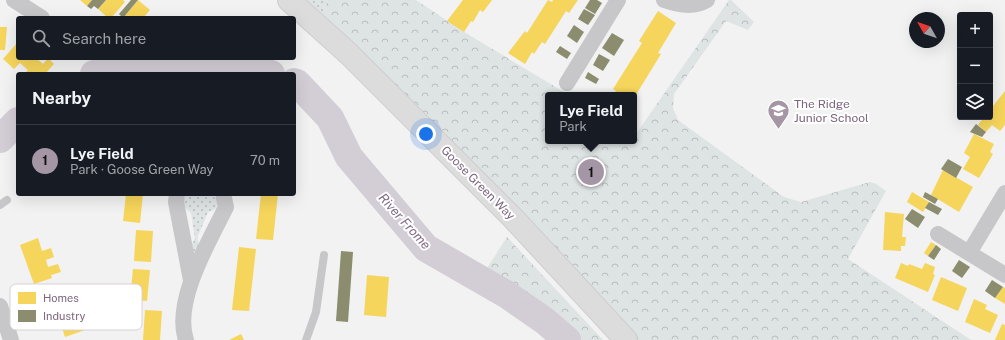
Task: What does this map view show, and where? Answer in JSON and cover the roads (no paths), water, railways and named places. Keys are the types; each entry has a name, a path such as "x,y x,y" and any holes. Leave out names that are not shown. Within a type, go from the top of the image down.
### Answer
{"main road":[{"name":"Goose Green Way","path":"289,0 349,54 513,218 626,340"}],"street":[{"path":"14,0 39,16"},
{"path":"567,83 618,0"},
{"path":"664,0 684,6 700,4 707,0"},
{"path":"969,253 1005,193"},
{"path":"177,196 176,202 191,280"},
{"path":"186,340 184,335 183,312 191,280 226,207 223,196"},
{"path":"938,234 1005,275"},
{"path":"0,306 11,340"}],"lane":[{"path":"0,205 7,200"},
{"path":"306,340 316,312 324,255"}],"waterway":[{"name":"River Frome","path":"101,72 143,60"},
{"name":"River Frome","path":"196,60 226,63 265,72"},
{"name":"River Frome","path":"296,83 330,118 349,157 426,248 506,294 545,321 567,340"},
{"name":"River Frome","path":"0,139 16,123"}],"place":[{"name":"The Ridge Junior School","path":"779,130"},
{"name":"Lye Field","path":"591,172"}]}
